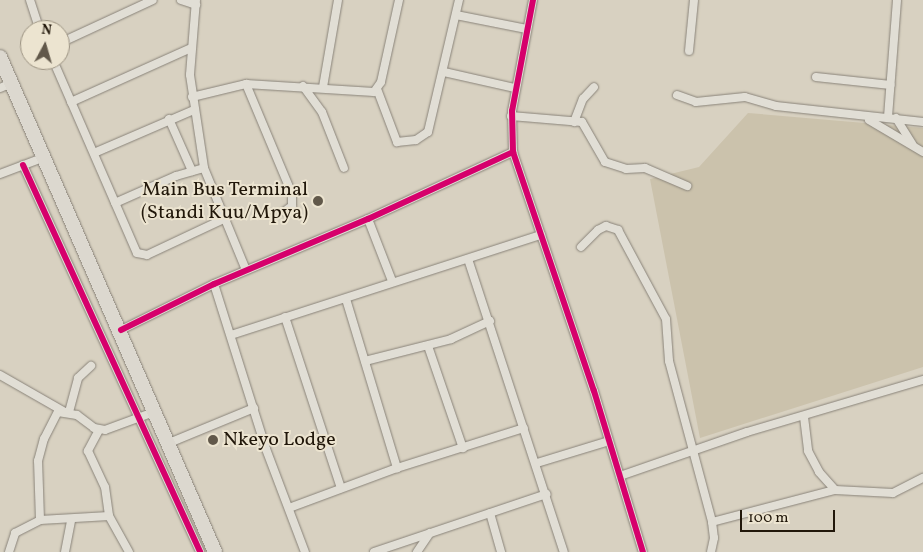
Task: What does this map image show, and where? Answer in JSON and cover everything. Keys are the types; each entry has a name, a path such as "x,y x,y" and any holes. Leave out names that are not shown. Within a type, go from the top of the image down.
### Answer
{"highway":[{"path":"0,56 6,86 45,156 157,411 216,552"}],"street":[{"path":"30,0 37,20"},
{"path":"70,38 152,0"},
{"path":"181,0 196,3 191,48 192,97 204,168 246,270"},
{"path":"323,87 338,0"},
{"path":"400,0 377,89 395,139 406,142 428,132 444,72 459,0"},
{"path":"533,0 511,116 513,152 609,441 643,552"},
{"path":"689,51 694,0"},
{"path":"897,0 890,85 892,118 914,146"},
{"path":"456,15 527,29"},
{"path":"71,102 191,48"},
{"path":"57,70 137,253 141,256 224,218"},
{"path":"444,72 515,88"},
{"path":"816,78 890,85"},
{"path":"192,97 246,84 323,87 370,92 377,89"},
{"path":"246,84 292,194 292,206 285,212"},
{"path":"303,86 320,108 344,168"},
{"path":"574,122 583,100 594,87"},
{"path":"677,94 696,102 745,97 776,106 923,122"},
{"path":"94,153 169,119 194,110"},
{"path":"511,116 584,124 605,162 620,168 645,168 687,186"},
{"path":"169,119 192,172"},
{"path":"870,120 923,152"},
{"path":"121,330 214,284 368,219 513,152"},
{"path":"0,174 45,156"},
{"path":"23,165 137,418 200,552"},
{"path":"115,203 204,168"},
{"path":"368,219 392,281"},
{"path":"581,247 606,226 621,233 668,324 669,361 678,388 691,453 712,522 714,538 711,552"},
{"path":"231,335 346,299 392,281 541,235"},
{"path":"468,259 537,464 564,552"},
{"path":"214,284 254,408 305,552"},
{"path":"346,299 397,468"},
{"path":"285,317 341,488"},
{"path":"365,361 428,346 490,321"},
{"path":"428,346 464,448"},
{"path":"40,520 40,448 54,416 66,411 78,378 91,366"},
{"path":"0,375 99,430"},
{"path":"620,476 691,453 747,432 804,417 923,380"},
{"path":"169,443 254,408"},
{"path":"129,552 109,516 105,487 88,451 99,430 157,411"},
{"path":"804,417 808,451 818,472 835,490"},
{"path":"289,508 397,468 524,428"},
{"path":"537,464 609,441"},
{"path":"712,522 835,490 893,493 923,478"},
{"path":"374,552 546,494"},
{"path":"490,513 501,552"},
{"path":"9,552 15,533 40,520 71,521 109,516"},
{"path":"65,552 71,521"},
{"path":"417,552 430,533"}],"shaded area":[{"path":"748,113 923,128 923,367 700,438 650,179 699,167"}],"cycle path":[{"path":"533,0 512,111 513,152 594,391 643,552"},
{"path":"121,330 214,284 368,219 513,152"},
{"path":"23,165 200,552"}],"place":[{"name":"Main Bus Terminal (Standi Kuu/Mpya)","path":"318,201"},
{"name":"Nkeyo Lodge","path":"213,440"}]}
